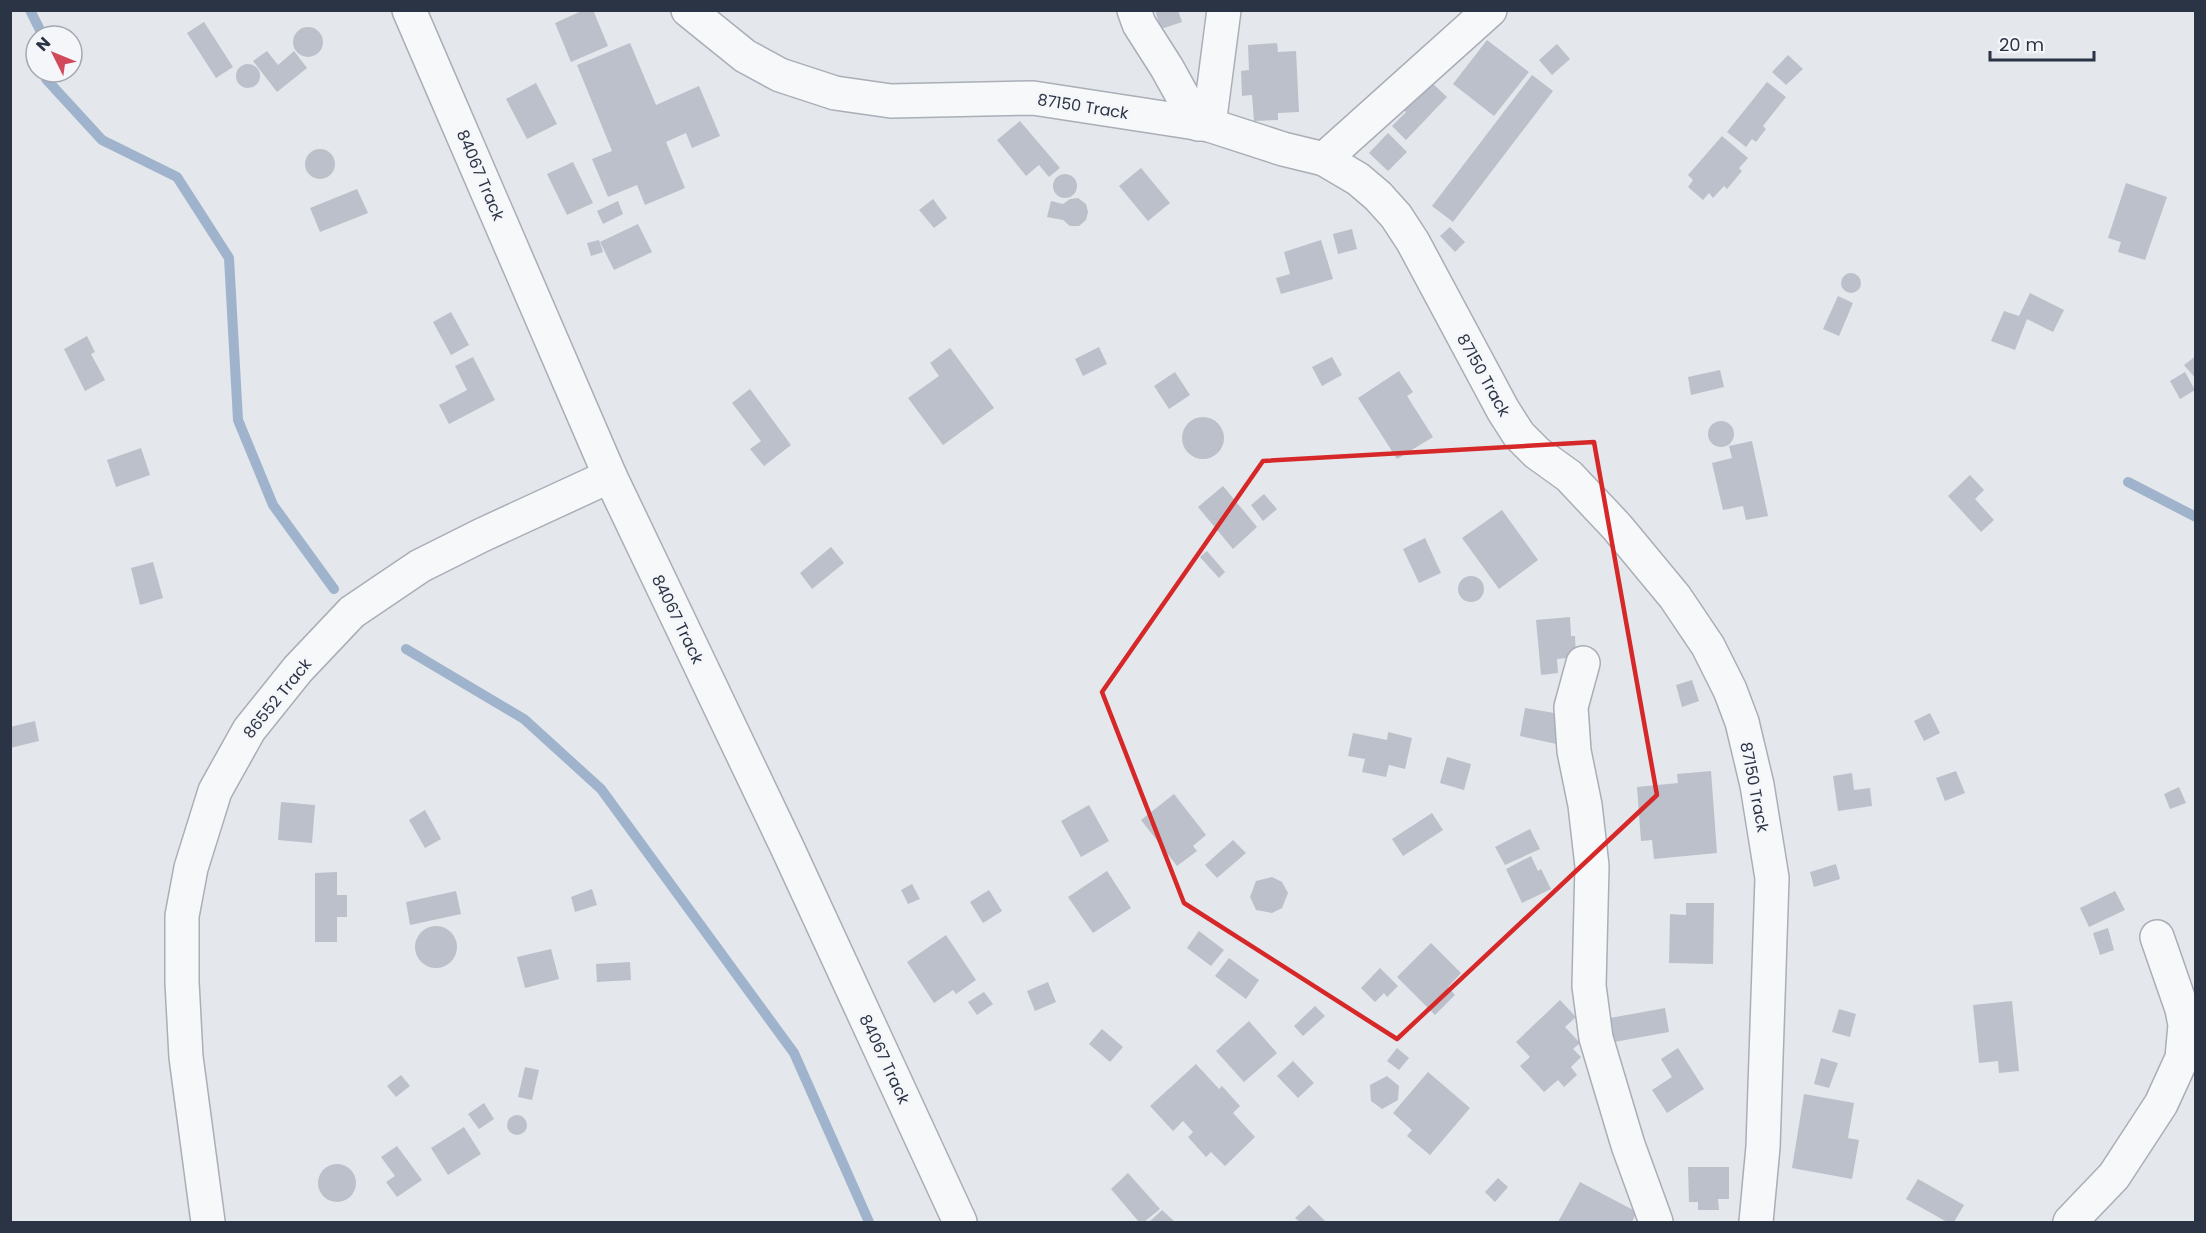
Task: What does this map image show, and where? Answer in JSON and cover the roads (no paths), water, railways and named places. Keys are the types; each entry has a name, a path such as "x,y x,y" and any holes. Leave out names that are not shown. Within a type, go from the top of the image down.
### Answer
{"street":[{"name":"84067 Track","path":"409,10 610,476 787,847 960,1222"},
{"name":"87150 Track","path":"688,10 745,56 780,75 835,93 891,101 1033,98 1203,124 1324,159 1358,179 1396,216 1413,242 1497,401 1519,435 1537,453 1569,476 1617,527 1668,588 1708,646 1730,690 1742,722 1757,785 1772,878 1763,1147 1756,1222"},
{"path":"1134,10 1138,24 1203,124"},
{"path":"1203,124 1224,10"},
{"path":"1324,159 1490,10"},
{"name":"86552 Track","path":"208,1222 186,1057 182,982 182,916 191,868 215,791 249,730 298,669 352,612 420,566 610,476"},
{"path":"1583,663 1571,707 1574,751 1585,805 1592,866 1589,986 1595,1027 1628,1145 1656,1222"},
{"path":"2070,1222 2114,1176 2161,1104 2182,1058 2186,1025 2157,937"}],"waterway":[{"path":"30,10 37,24"},
{"path":"51,84 102,140 177,177 229,258 238,420 273,505 334,589"},
{"path":"2128,482 2196,517"},
{"path":"406,649 524,719 601,789 794,1053 869,1222"}]}
